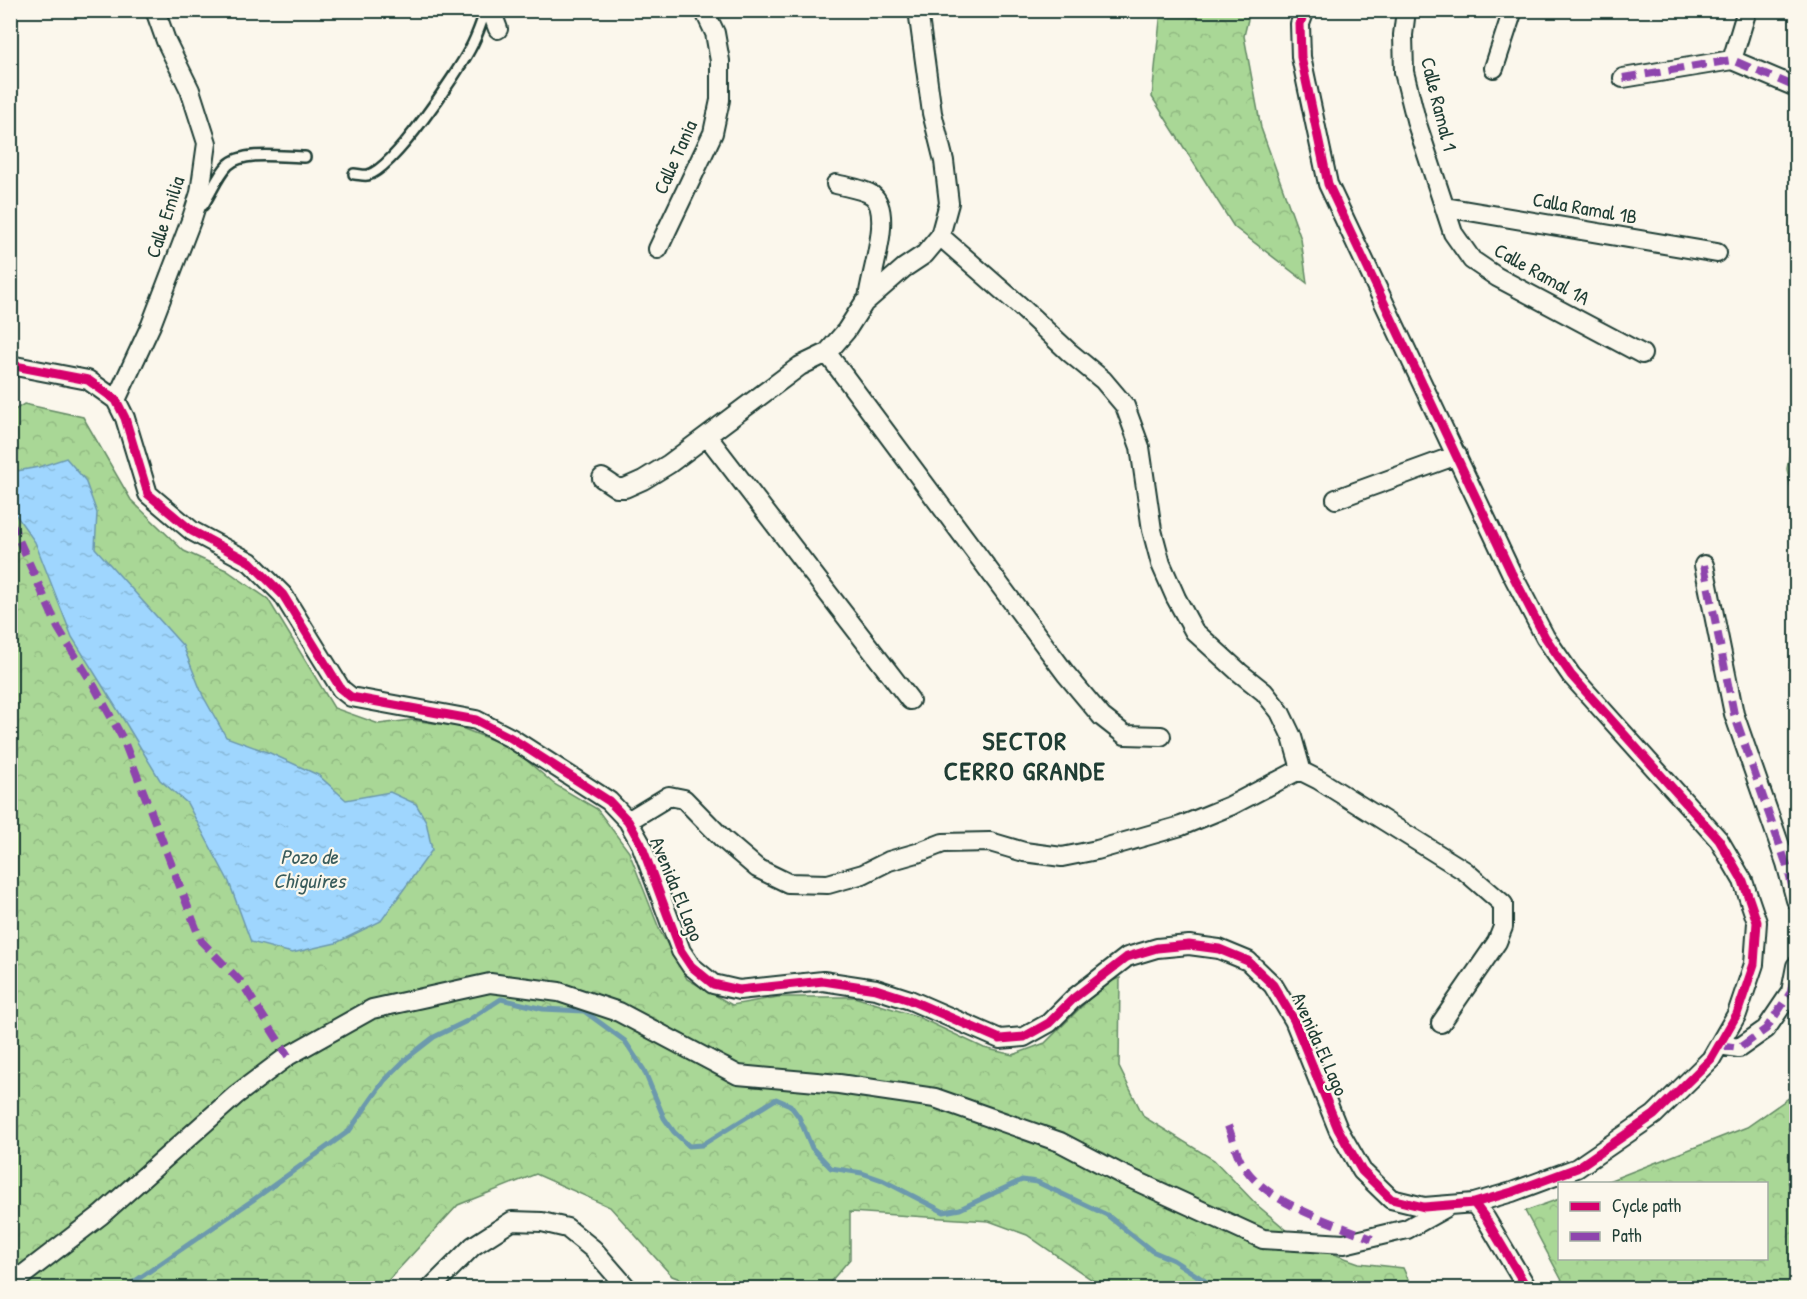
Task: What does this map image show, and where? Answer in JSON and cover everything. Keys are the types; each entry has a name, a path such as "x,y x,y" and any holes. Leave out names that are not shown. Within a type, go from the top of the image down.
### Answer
{"street":[{"name":"Calle Emilia","path":"116,400 151,325 192,218 200,193 207,143 190,90 166,41 155,10"},
{"path":"488,10 498,29"},
{"name":"Calle Tania","path":"658,249 713,133 720,100 720,61 715,33 704,10"},
{"path":"602,477 617,488 625,488 644,480 708,436 800,366 827,353 846,331 868,299 904,268 926,255 940,236 949,203 944,161 932,113 918,10"},
{"name":"Avenida El Lago","path":"116,400 125,418 148,494 192,531 250,562 259,570 283,595 341,689 351,697 476,720 511,738 609,801 628,821 640,844 681,951 691,966 713,984 739,990 823,981 876,989 910,1000 1000,1039 1024,1037 1049,1023 1074,998 1127,957 1157,948 1189,945 1219,949 1248,961 1273,985 1294,1020 1338,1129 1362,1171 1391,1198 1424,1207 1450,1206 1474,1203 1512,1192 1577,1168 1654,1115 1711,1059 1737,1014 1754,964 1756,922 1743,882 1719,840 1571,675 1545,637 1511,572 1328,184 1301,57 1300,24 1305,10"},
{"name":"Calle Ramal 1","path":"1407,10 1402,35 1404,72 1417,124 1445,207"},
{"path":"1494,68 1513,10"},
{"path":"1732,60 1747,10"},
{"path":"1623,78 1732,60 1797,87"},
{"path":"836,184 870,194 880,209 882,228 868,299"},
{"name":"Calla Ramal 1B","path":"1445,207 1717,254"},
{"name":"Calle Ramal 1A","path":"1445,207 1453,233 1472,260 1497,277 1642,354"},
{"path":"940,236 1020,306 1068,352 1103,380 1125,406 1140,447 1152,530 1161,564 1176,598 1194,631 1264,692 1280,712 1292,737 1301,769 1299,771"},
{"path":"827,353 1066,674 1102,717 1125,735 1161,736"},
{"path":"10,365 88,381 116,400"},
{"path":"708,436 910,700"},
{"path":"1336,499 1457,455"},
{"path":"1704,565 1734,714 1797,900"},
{"path":"628,821 669,796 684,799 723,839 757,868 788,883 828,884 863,874 889,861 943,843 990,842 1024,852 1062,857 1097,850 1181,826 1230,806 1299,771"},
{"path":"1299,771 1319,780 1465,871 1503,904 1503,927 1497,942 1441,1023"},
{"path":"1719,1045 1739,1048 1766,1029 1791,992 1797,966"},
{"path":"10,1285 101,1215 236,1095 288,1056 372,1009 490,983 560,992 619,1012 738,1075 839,1084 935,1098 1060,1142 1121,1174 1263,1239 1344,1244 1407,1229 1450,1206"},
{"path":"1474,1203 1527,1288"},
{"path":"431,1288 473,1246 512,1221 542,1222 567,1228 593,1249 627,1288"}],"lane":[{"path":"354,174 368,175 380,168 408,139 441,97 466,57 488,10"},
{"path":"192,218 201,209 228,165 239,158 305,157"}],"green space":[{"path":"1161,11 1250,11 1244,36 1261,128 1301,239 1307,283 1234,227 1152,97"},
{"path":"24,404 83,417 131,500 184,551 226,570 268,599 334,708 379,724 411,720 456,726 511,747 554,784 597,809 629,852 660,931 687,979 732,1005 778,997 854,997 916,1016 984,1048 1013,1055 1045,1043 1105,983 1120,978 1119,1067 1144,1117 1214,1160 1257,1205 1302,1243 1359,1263 1403,1268 1412,1288 1095,1288 1095,1282 1027,1235 989,1221 850,1212 850,1259 825,1288 704,1288 672,1276 610,1207 536,1174 458,1205 381,1288 11,1288 10,413"},
{"path":"1796,419 1796,512 1787,469"},
{"path":"1796,1093 1796,1288 1566,1288 1525,1211 1558,1199 1558,1260 1768,1260 1768,1182 1606,1182 1747,1127"}],"water":[{"name":"Pozo de Chiguires","path":"66,458 85,480 97,513 95,548 183,646 203,696 226,737 270,753 318,775 346,800 390,792 416,804 426,821 432,850 381,921 336,943 292,953 251,942 229,882 187,803 160,780 72,637 35,542 11,508 11,482 17,471"}],"waterway":[{"path":"125,1288 349,1131 384,1081 407,1058 434,1037 467,1021 501,999 543,1009 584,1011 625,1041 644,1070 664,1118 674,1132 689,1146 702,1145 776,1099 790,1105 799,1117 812,1148 831,1168 862,1173 882,1180 944,1212 960,1209 1022,1180 1037,1182 1107,1215 1152,1251 1173,1260 1216,1288"}],"marked path":[{"path":"1623,78 1732,60 1796,87"},
{"path":"10,520 58,628 123,739 201,941 242,983 288,1056"},
{"path":"1704,565 1734,714 1786,863 1796,900"},
{"path":"1719,1045 1739,1048 1766,1029 1791,992 1796,966"},
{"path":"1228,1126 1243,1165 1268,1191 1302,1210 1372,1239"}],"cycle path":[{"path":"1305,10 1300,24 1301,57 1328,184 1511,572 1545,637 1571,675 1719,840 1743,881 1757,922 1754,964 1737,1014 1711,1059 1654,1115 1577,1168 1512,1192 1474,1203"},
{"path":"10,365 88,380 116,400 125,418 148,494 192,531 250,562 283,595 341,689 351,697 476,720 511,738 609,801 628,821 641,844 681,951 691,966 713,984 739,990 823,981 876,989 910,1000 1000,1039 1024,1037 1049,1023 1074,998 1127,957 1157,948 1189,945 1219,949 1248,961 1273,985 1294,1020 1338,1129 1362,1171 1391,1199 1424,1207 1474,1203 1527,1288"}],"district":[{"name":"SECTOR CERRO GRANDE","path":"1025,756"}]}
